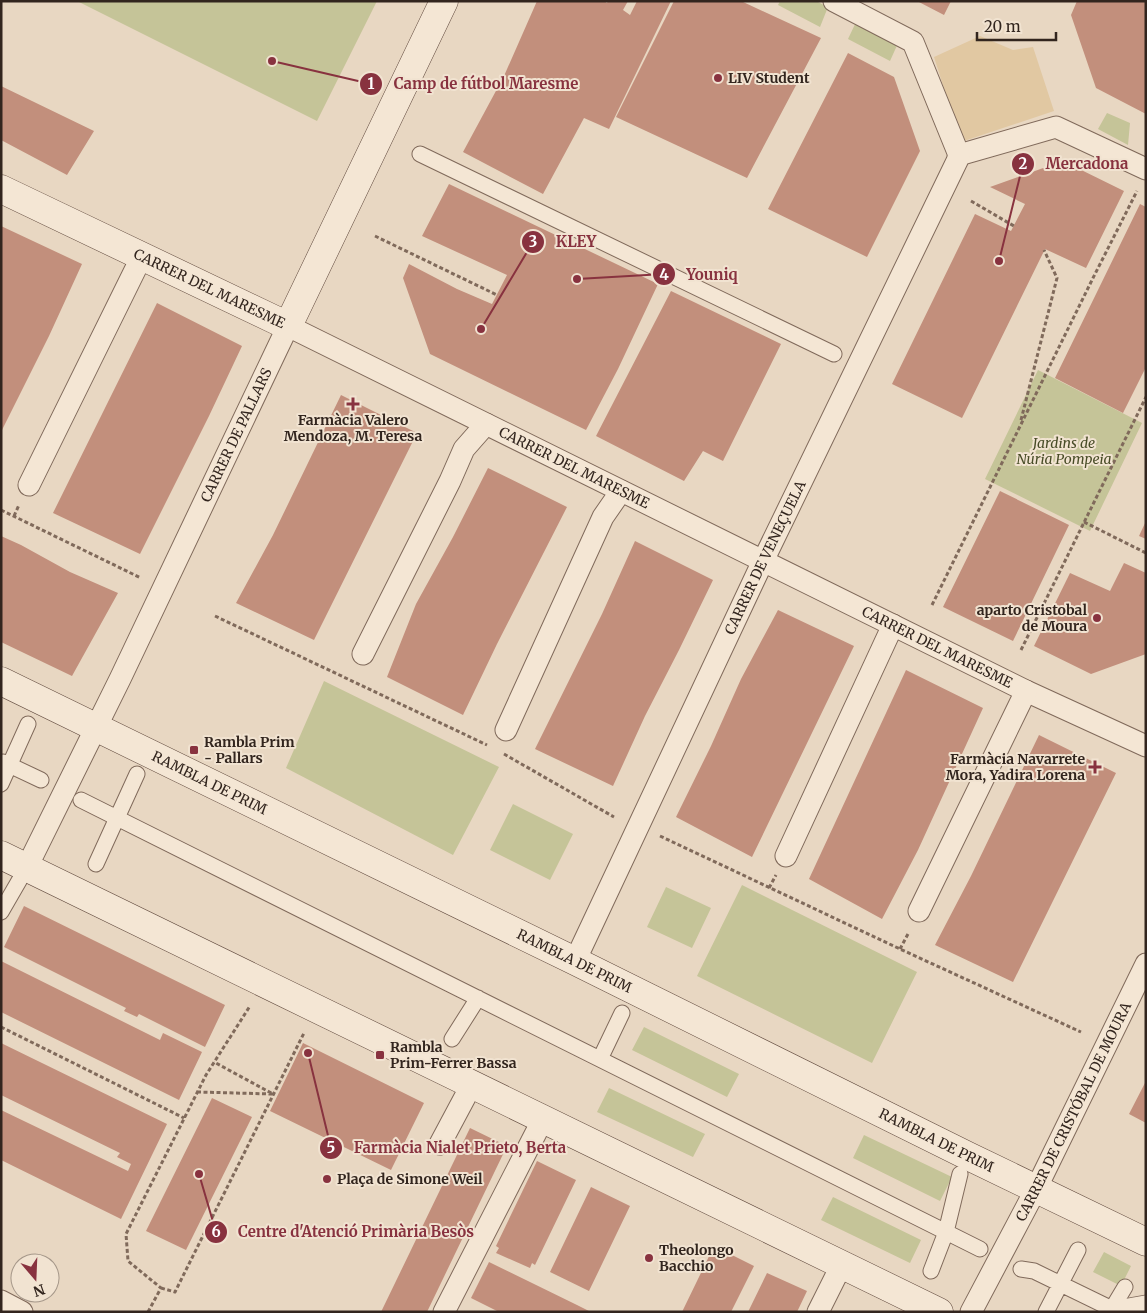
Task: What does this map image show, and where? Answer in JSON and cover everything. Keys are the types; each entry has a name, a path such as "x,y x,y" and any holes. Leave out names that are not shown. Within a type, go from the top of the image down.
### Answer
{"main road":[{"name":"CARRER DE PALLARS","path":"288,326 444,1"},
{"name":"CARRER DEL MARESME","path":"1,189 288,326"},
{"name":"RAMBLA DE PRIM","path":"1,681 1146,1242"},
{"path":"1,855 938,1312"}],"street":[{"path":"834,1 913,42 959,154 1056,127 1144,176"},
{"path":"420,154 834,354"},
{"name":"CARRER DE VENEÇUELA","path":"575,961 763,561 959,154"},
{"path":"29,484 142,256"},
{"name":"CARRER DEL MARESME","path":"288,326 893,626 1026,691 1146,746"},
{"name":"CARRER DE PALLARS","path":"27,867 96,728 288,326"},
{"path":"362,654 450,481 464,449 486,424"},
{"path":"506,730 603,517 621,491"},
{"path":"786,856 893,626"},
{"path":"919,911 1026,691"},
{"path":"1,784 6,763 28,724"},
{"path":"6,763 41,780"},
{"path":"96,864 137,774"},
{"path":"81,800 980,1249"},
{"path":"1,912 27,867"},
{"name":"CARRER DE CRISTÓBAL DE MOURA","path":"971,1312 1036,1189 1146,964"},
{"path":"452,1039 478,998"},
{"name":"RAMBLA DE PRIM","path":"600,1059 622,1013"},
{"path":"440,1144 472,1084"},
{"path":"444,1312 544,1119"},
{"name":"RAMBLA DE PRIM","path":"931,1271 946,1232 960,1174"},
{"path":"1046,1312 1078,1250"},
{"path":"818,1312 842,1264"},
{"path":"1028,1266 1112,1311 1146,1303"},
{"path":"1112,1311 1125,1287"},
{"path":"1,1302 22,1312"}],"path":[{"path":"932,605 1144,176"},
{"path":"971,201 1014,226"},
{"path":"375,236 497,295"},
{"path":"1019,428 1057,278 1044,250"},
{"path":"1021,650 1146,397"},
{"path":"1,510 142,578"},
{"path":"1084,522 1146,553"},
{"path":"215,616 495,749"},
{"path":"501,752 614,817"},
{"path":"659,835 1081,1032"},
{"path":"253,1002 197,1092 126,1234 128,1261 161,1288 175,1292 306,1030"},
{"path":"1,1027 184,1118"},
{"path":"214,1062 273,1094"},
{"path":"197,1092 273,1094"},
{"path":"148,1312 161,1288"}],"green space":[{"path":"77,1 377,1 317,121"},
{"path":"780,1 816,1 828,7 820,27 778,5"},
{"path":"857,20 899,41 890,61 848,39"},
{"path":"1107,113 1130,123 1128,145 1098,129"},
{"name":"Jardins de Núria Pompeia","path":"1038,370 1142,423 1090,531 985,479"},
{"path":"324,681 499,767 453,855 286,768"},
{"path":"513,804 573,834 550,880 490,850"},
{"path":"742,885 917,972 872,1063 697,976"},
{"path":"666,887 711,908 692,948 647,927"},
{"path":"644,1027 739,1074 727,1097 632,1050"},
{"path":"609,1088 705,1134 693,1157 597,1112"},
{"path":"864,1135 952,1177 940,1201 853,1158"},
{"path":"833,1197 921,1240 910,1263 821,1220"},
{"path":"1104,1252 1131,1266 1121,1286 1093,1272"}],"sand":[{"path":"980,36 1013,50 1033,47 1054,111 961,142 934,57"}],"building":[{"path":"537,1 604,1 607,3 608,1 628,1 623,10 630,15 637,1 671,1 609,129 584,118 543,194 463,152 504,76"},
{"name":"LIV Student","path":"674,1 741,1 821,38 747,178 616,117"},
{"path":"917,1 951,1 944,15"},
{"path":"1077,1 1146,1 1146,114 1096,88 1071,15"},
{"name":"LIV Student","path":"848,53 894,77 920,151 867,257 768,209"},
{"path":"1,86 94,131 67,175 1,140"},
{"path":"1063,161 1124,191 1086,268 1045,249 962,418 892,384 975,214 1011,231 1025,204 990,187"},
{"path":"449,184 658,284 618,369 586,430 430,354 403,278 409,264 457,289 492,304 507,275 422,236"},
{"path":"1140,204 1146,207 1146,367 1123,413 1055,378"},
{"path":"1,226 82,264 49,336 1,432"},
{"path":"671,291 781,344 723,461 703,451 684,481 596,436"},
{"path":"157,303 242,346 140,554 53,513"},
{"path":"341,395 417,433 314,640 236,603 273,535"},
{"path":"488,468 567,507 463,715 387,677 416,604"},
{"path":"1000,491 1069,525 1013,641 943,607"},
{"path":"1146,521 1146,539 1139,536"},
{"path":"1,536 70,572 118,593 72,676 1,642"},
{"path":"635,541 713,580 645,716 613,786 535,749 602,614"},
{"name":"aparto Cristobal de Moura","path":"1124,563 1146,573 1146,654 1091,674 1034,646 1070,573 1110,591"},
{"path":"778,610 854,646 752,857 676,817 741,679"},
{"path":"906,670 983,708 918,850 882,919 809,879"},
{"path":"1039,735 1116,773 1013,982 935,945 971,876"},
{"path":"24,906 225,1005 205,1047 139,1014 137,1017 124,1011 126,1008 4,947"},
{"path":"1,961 160,1040 163,1033 202,1052 179,1100 1,1012"},
{"path":"1,1043 167,1124 121,1219 1,1160 1,1110 128,1171 131,1164 117,1157 120,1153 1,1095"},
{"path":"303,1043 424,1103 391,1170 270,1111"},
{"path":"1146,1081 1146,1123 1129,1114"},
{"path":"212,1098 252,1117 186,1250 146,1231"},
{"path":"470,1128 507,1146 427,1312 381,1312"},
{"path":"537,1161 576,1180 535,1265 532,1263 530,1268 496,1253 499,1248 496,1246"},
{"path":"591,1187 630,1206 589,1291 550,1272"},
{"path":"714,1246 754,1266 731,1312 682,1312"},
{"path":"489,1262 591,1312 499,1312 471,1298"},
{"path":"767,1273 807,1291 797,1312 748,1312"}],"place":[{"name":"Camp de fútbol Maresme","path":"272,61"},
{"name":"LIV Student","path":"718,78"},
{"name":"Mercadona","path":"999,261"},
{"name":"Youniq","path":"577,279"},
{"name":"KLEY","path":"481,329"},
{"name":"Farmàcia Valero Mendoza, M. Teresa","path":"353,404"},
{"name":"aparto Cristobal de Moura","path":"1097,618"},
{"name":"Rambla Prim - Pallars","path":"194,750"},
{"name":"Farmàcia Navarrete Mora, Yadira Lorena","path":"1095,767"},
{"name":"Farmàcia Nialet Prieto, Berta","path":"308,1053"},
{"name":"Rambla Prim-Ferrer Bassa","path":"380,1055"},
{"name":"Centre d'Atenció Primària Besòs","path":"199,1174"},
{"name":"Plaça de Simone Weil","path":"327,1179"},
{"name":"Theolongo Bacchio","path":"649,1258"}]}
